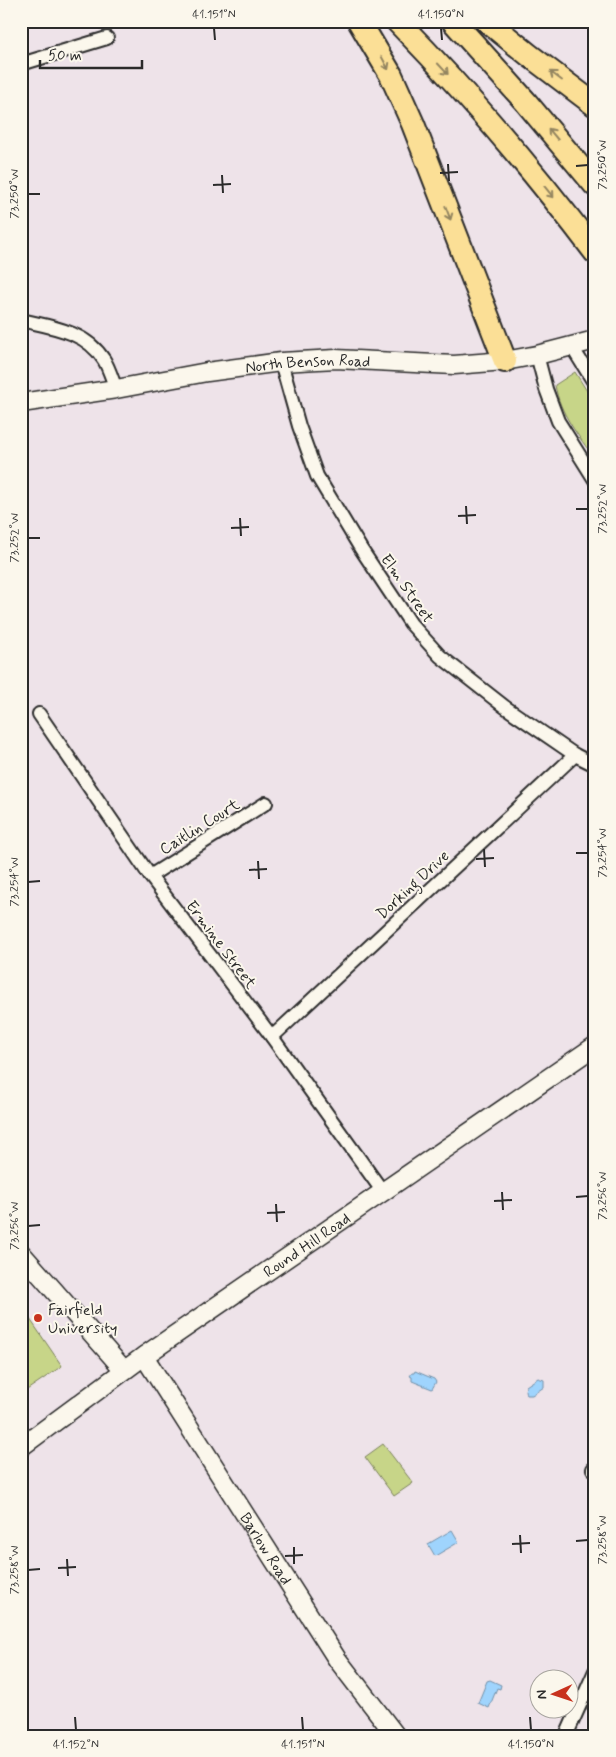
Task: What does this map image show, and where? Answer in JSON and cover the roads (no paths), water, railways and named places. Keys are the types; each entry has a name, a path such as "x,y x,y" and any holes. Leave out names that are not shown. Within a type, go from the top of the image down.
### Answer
{"highway":[{"path":"360,21 391,75 413,124 505,361"},
{"path":"397,21 454,81 518,155 595,252"},
{"path":"452,21 526,101 595,186"},
{"path":"487,21 528,55 595,105"}],"main road":[{"name":"North Benson Road","path":"21,403 116,389 206,372 281,362 336,359 454,365 505,361 538,355 595,340"},
{"name":"Round Hill Road","path":"21,1448 124,1370 595,1046"},
{"path":"21,1253 124,1370"},
{"name":"Barlow Road","path":"144,1356 337,1659 396,1736"}],"street":[{"path":"21,64 107,38"},
{"path":"21,320 72,332 87,340 95,347 104,361 116,389"},
{"path":"572,347 595,384"},
{"path":"538,355 546,390 558,421 595,480"},
{"name":"Elm Street","path":"281,362 299,426 317,476 361,550 411,624 440,656 522,719 575,755 595,765"},
{"name":"Ermine Street","path":"39,714 150,876 272,1037 382,1192"},
{"name":"Dorking Drive","path":"272,1037 575,755"},
{"name":"Caitlin Court","path":"150,876 266,803"},
{"path":"566,1736 595,1671"}],"water":[{"path":"415,1371 434,1379 436,1382 432,1389 412,1381 410,1376"},
{"path":"538,1378 544,1380 544,1387 532,1395 527,1395 525,1391 526,1386"},
{"path":"452,1530 459,1542 435,1556 428,1544"},
{"path":"490,1680 501,1685 500,1689 497,1688 489,1708 478,1703 487,1681"}],"place":[{"name":"Fairfield University","path":"38,1318"}]}
